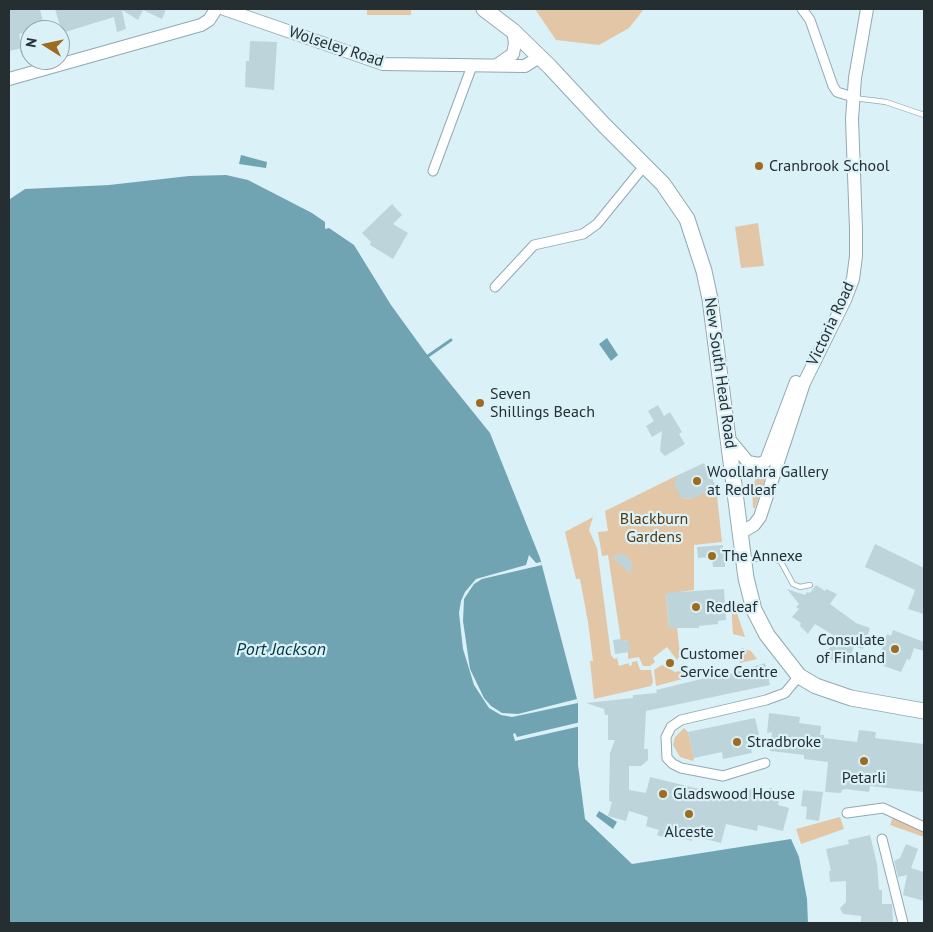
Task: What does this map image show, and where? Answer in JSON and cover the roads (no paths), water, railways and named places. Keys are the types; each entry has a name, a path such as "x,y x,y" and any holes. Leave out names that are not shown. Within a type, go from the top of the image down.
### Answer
{"main road":[{"name":"New South Head Road","path":"484,9 513,31 645,165 676,200 687,219 704,271 710,299 748,590 758,620 767,635 800,676 816,686 838,694 924,711"}],"street":[{"path":"9,79 201,25 209,20 216,9"},
{"name":"Wolseley Road","path":"224,9 383,64 525,66 539,57"},
{"path":"802,9 810,20 833,86 837,92 853,97"},
{"name":"Victoria Road","path":"740,533 750,528 760,517 804,383 851,284 856,256 853,97 867,9"},
{"path":"497,66 513,54 515,43 513,31"},
{"path":"433,171 472,66"},
{"path":"495,287 534,245 583,234 597,224 645,165"},
{"path":"728,438 748,462 761,464 768,459 800,372 835,318"},
{"path":"765,763 723,776 680,768 668,758 666,737 671,726 681,720 766,700 785,693 800,676"},
{"path":"846,814 883,808 924,827"},
{"path":"882,839 903,923"}],"lane":[{"path":"853,97 886,102 924,115"},
{"path":"744,561 770,557 781,562 793,584 800,587 810,585"}],"water":[{"path":"241,155 267,162 266,168 239,164"},
{"name":"Port Jackson","path":"226,175 248,180 312,213 325,222 325,229 329,228 354,245 391,305 428,356 490,433 540,558 578,703 578,765 585,819 632,864 791,839 799,857 807,899 808,923 9,923 10,199 25,189 109,185 189,176"},
{"path":"607,338 618,355 611,361 599,344"},
{"path":"599,811 617,822 613,829 596,816"}],"waterway":[{"path":"428,356 451,340"}],"place":[{"name":"Cranbrook School","path":"759,166"},
{"name":"Seven Shillings Beach","path":"480,403"},
{"name":"Woollahra Gallery at Redleaf","path":"697,481"},
{"name":"The Annexe","path":"712,556"},
{"name":"Redleaf","path":"696,607"},
{"name":"Consulate of Finland","path":"895,649"},
{"name":"Customer Service Centre","path":"670,663"},
{"name":"Stradbroke","path":"737,742"},
{"name":"Petarli","path":"864,761"},
{"name":"Gladswood House","path":"663,794"},
{"name":"Alceste","path":"689,814"}],"park label":[{"name":"Blackburn Gardens","path":"654,528"}]}
